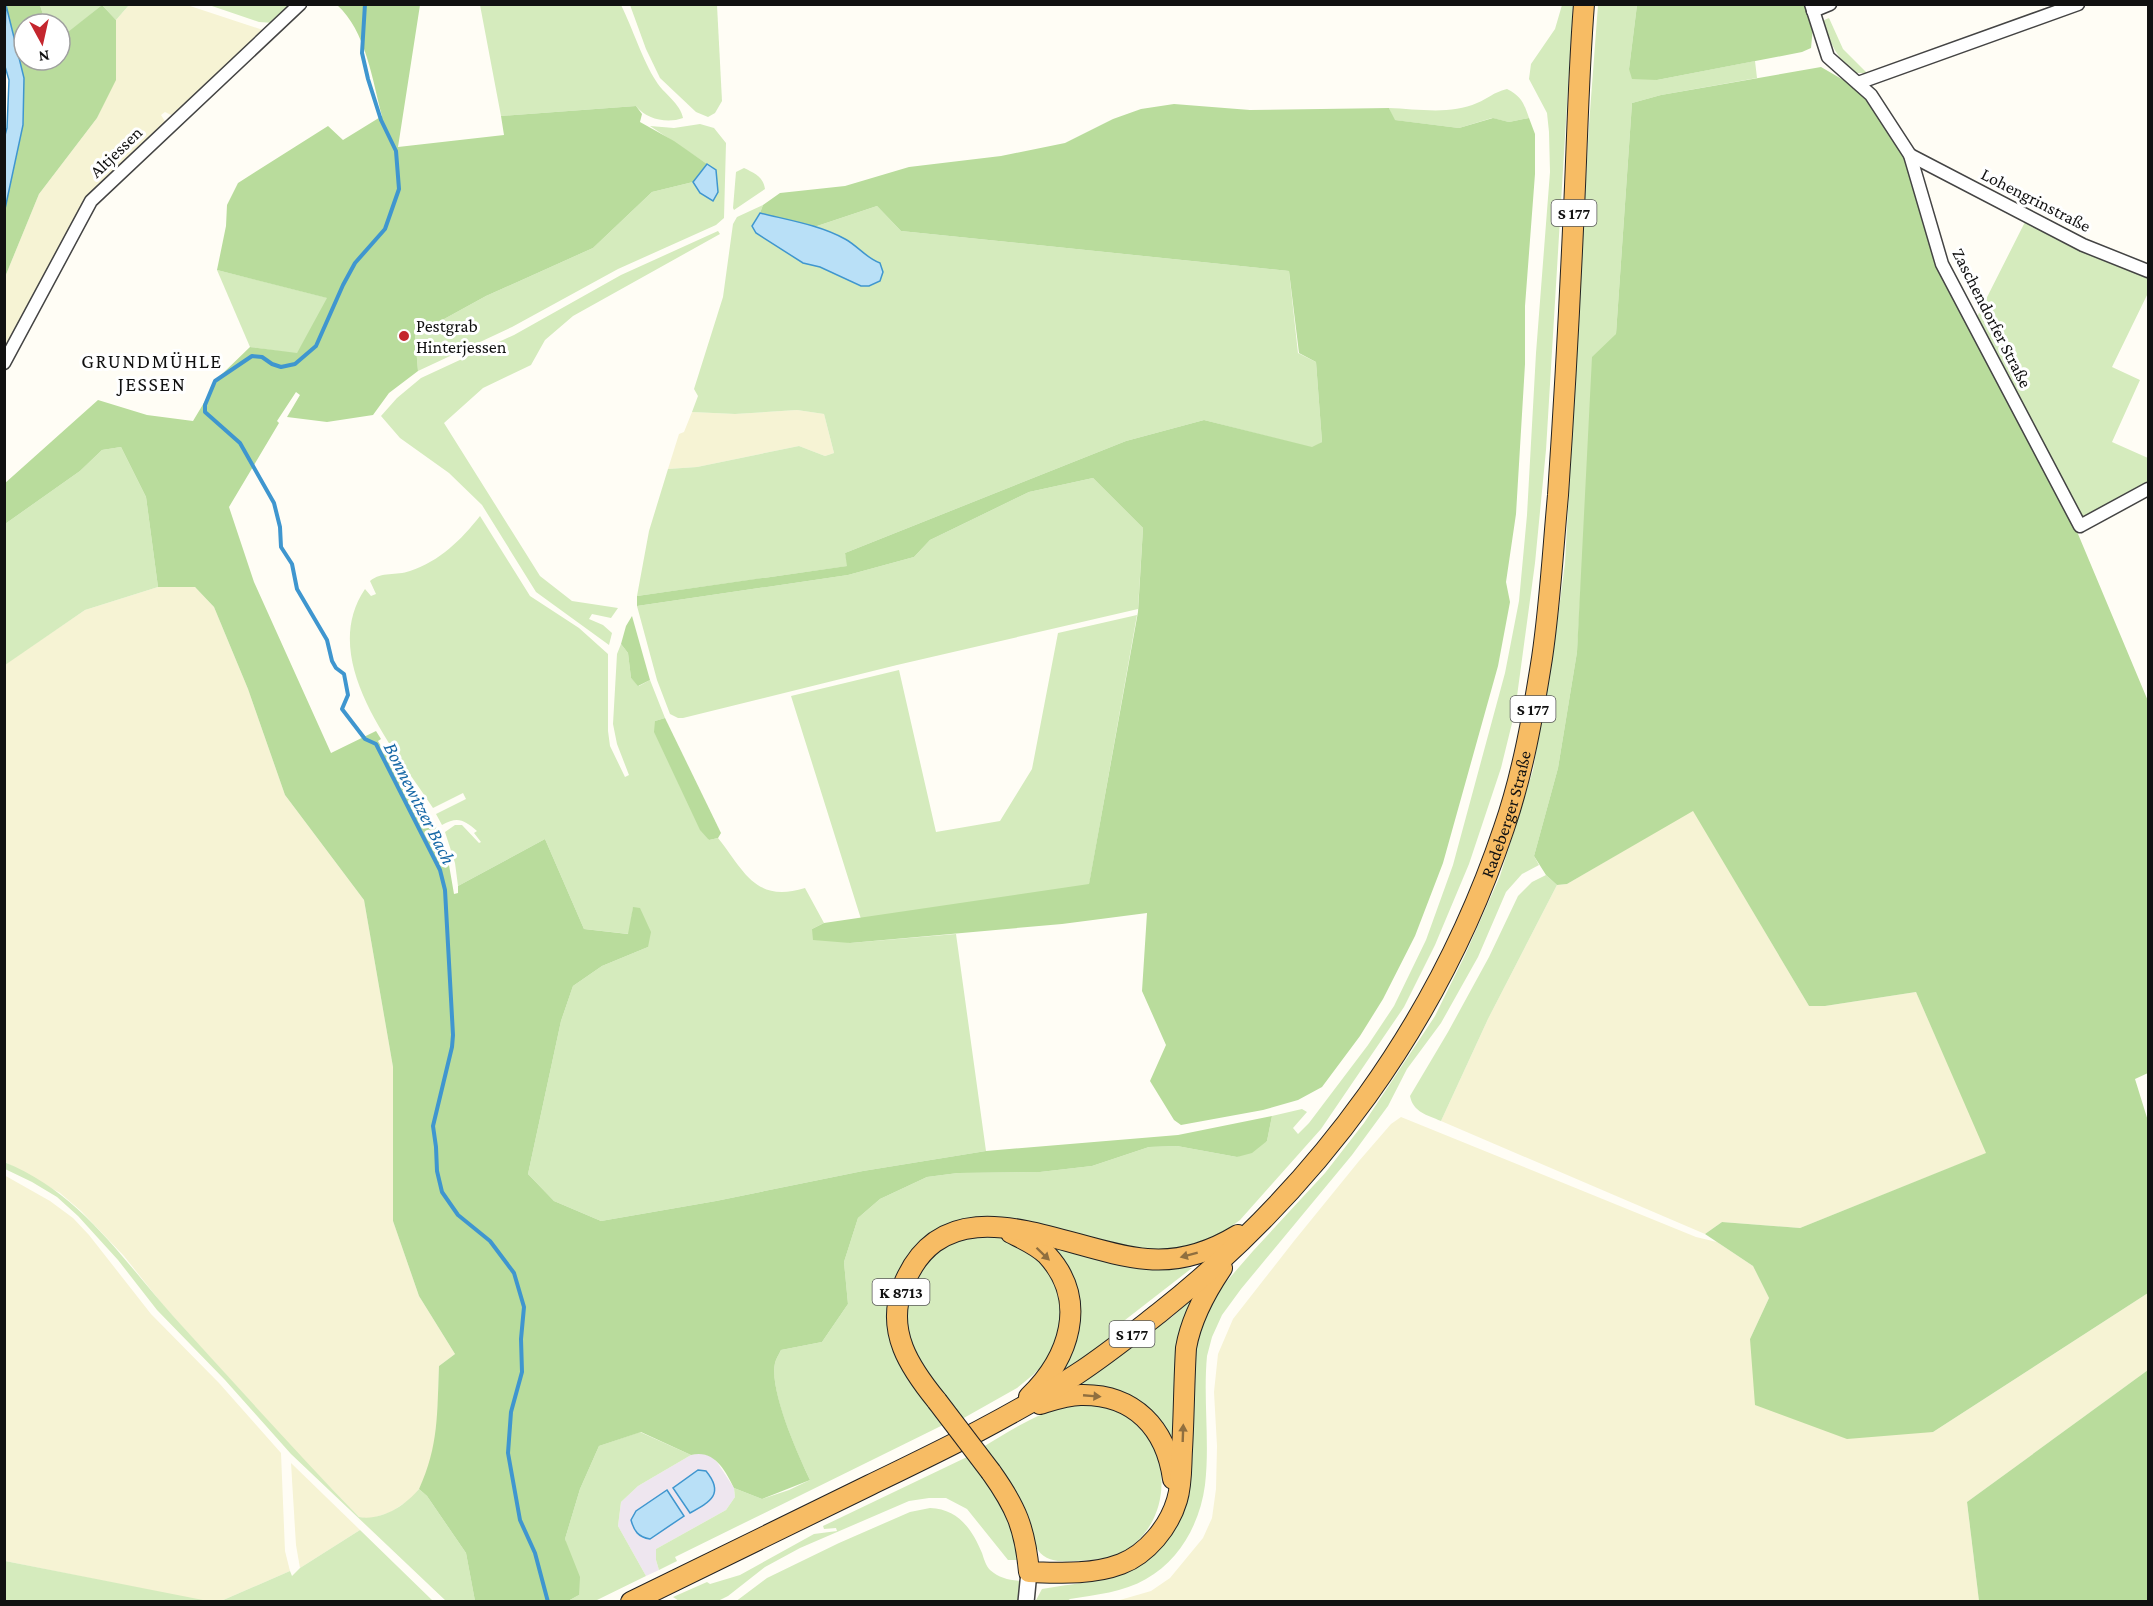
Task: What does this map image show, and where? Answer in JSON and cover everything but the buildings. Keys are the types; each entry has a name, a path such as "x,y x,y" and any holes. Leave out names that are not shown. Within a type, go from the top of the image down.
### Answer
{"highway":[{"name":"Radeberger Straße","path":"1261,1222 1312,1168 1348,1124 1411,1033 1441,977 1488,874 1506,824 1522,767 1542,655 1552,563 1584,4"},
{"path":"993,1227 1040,1233 1130,1257 1168,1260 1217,1246 1261,1222"},
{"name":"S 177","path":"631,1602 1015,1412 1115,1348 1213,1268 1261,1222"},
{"name":"K 8713","path":"993,1227 977,1227 951,1234 940,1239 916,1260 908,1273 898,1301 900,1342 912,1368 1004,1490 1022,1524 1029,1572"},
{"path":"993,1227 1032,1244 1046,1255 1063,1282 1069,1300 1068,1333 1063,1352 1036,1390 1015,1412"},
{"path":"1029,1572 1090,1571 1123,1563 1147,1548 1157,1538 1173,1511 1180,1486 1186,1348 1189,1332 1213,1282 1239,1244"},
{"path":"1015,1412 1060,1398 1079,1395 1101,1396 1123,1402 1145,1417 1160,1436 1171,1464 1174,1487 1173,1511"}],"street":[{"name":"Altjessen","path":"4,363 91,201 300,4"},
{"path":"1812,8 1830,4"},
{"path":"1858,83 2078,4"},
{"name":"Zaschendorfer Straße","path":"1812,8 1828,57 1871,95 1910,155 1942,264 2080,526 2148,489"},
{"name":"Lohengrinstraße","path":"1910,155 2083,245 2148,271"},
{"name":"K 8713","path":"1026,1602 1029,1572"}],"shaded area":[{"path":"129,5 187,5 266,31 173,116 165,112 161,115 166,123 102,183 5,350 5,277 39,194 97,118 115,80 116,20"},
{"path":"797,410 824,414 834,453 825,456 799,446 697,467 668,469 679,434 684,432 692,412 735,414"},
{"path":"158,587 195,587 214,607 248,689 285,795 364,900 393,1067 393,1221 419,1296 455,1354 439,1366 437,1435 430,1467 419,1489 412,1498 391,1512 370,1519 359,1517 293,1449 163,1305 124,1256 81,1211 60,1193 5,1162 4,665 85,610"},
{"path":"1693,810 1809,1006 1825,1006 1916,992 1987,1153 1800,1228 1722,1222 1705,1234 1441,1121 1488,1019 1557,885 1567,884"},
{"path":"1401,1117 1696,1237 1717,1242 1753,1266 1769,1298 1750,1339 1933,1432 2148,1293 2148,1370 1967,1502 1979,1601 1113,1602 1151,1591 1170,1578 1203,1538 1212,1518 1216,1489 1217,1446 1214,1392 1218,1354 1233,1319 1359,1161 1391,1124"},
{"path":"4,1175 50,1201 73,1218 151,1314 219,1383 281,1453 285,1551 290,1571 221,1601 208,1602 5,1561"},
{"path":"700,1453 713,1457 734,1488 735,1497 726,1510 656,1549 659,1570 646,1576 618,1526 621,1502 638,1486 691,1455"},
{"path":"291,1463 360,1530 300,1568 296,1545"}],"green space":[{"path":"6,5 40,5 42,12 12,12 12,29"},
{"path":"40,5 102,5 72,30 72,12 42,12"},
{"path":"102,5 129,5 116,20"},
{"path":"102,5 116,20 116,80 97,118 39,194 5,277 5,209 23,125 23,72 72,72 72,29"},
{"path":"209,5 292,5 274,23 259,22"},
{"path":"337,5 420,5 398,147 504,135 501,116 636,106 642,114 640,122 674,141 707,164 693,182 652,192 593,248 486,296 415,335 418,371 389,393 373,415 327,422 287,417 300,395 296,392 277,421 279,423 229,507 254,582 331,753 376,731 381,739 378,741 385,753 389,751 439,832 449,865 454,894 458,893 458,886 545,839 584,929 628,934 633,907 640,908 651,932 648,947 602,966 573,986 561,1021 528,1174 554,1201 601,1221 716,1201 863,1171 986,1151 1178,1135 1272,1116 1267,1141 1252,1153 1237,1157 1177,1146 1149,1147 1092,1166 1040,1172 958,1173 927,1177 880,1199 858,1218 844,1262 848,1304 822,1342 781,1350 775,1363 774,1375 780,1405 810,1480 762,1499 734,1488 723,1468 712,1458 699,1454 691,1455 641,1432 599,1446 580,1489 565,1539 580,1577 579,1595 568,1601 475,1601 466,1553 427,1496 419,1489 434,1443 439,1366 455,1354 419,1296 393,1221 393,1067 364,900 285,795 248,689 214,607 195,587 158,587 146,497 121,447 102,450 80,471 5,524 4,484 98,400 147,415 193,421 220,376 250,347 297,353 327,298 217,270 226,226 227,205 238,183 328,126 343,140 382,116 367,56 355,28"},
{"path":"480,5 621,5 651,73 679,108 683,118 657,119 645,114 636,106 501,116"},
{"path":"630,5 717,5 722,101 715,113 708,117 696,112 660,78 646,49"},
{"path":"1562,5 1573,5 1546,450 1535,563 1515,711 1501,768 1469,864 1435,945 1404,1007 1321,1129 1240,1220 1213,1240 1196,1246 1151,1253 1021,1221 991,1218 965,1221 893,1291 912,1382 943,1425 675,1557 677,1561 659,1570 656,1549 726,1510 735,1497 734,1488 762,1499 810,1480 780,1406 774,1375 775,1363 781,1350 822,1342 848,1304 844,1262 858,1218 880,1199 927,1177 958,1173 1040,1172 1092,1166 1149,1147 1177,1146 1237,1157 1267,1141 1272,1116 1302,1109 1307,1112 1293,1128 1298,1134 1309,1123 1368,1045 1394,1006 1426,940 1453,865 1505,673 1519,601 1550,172 1547,113 1529,79 1531,64 1555,29"},
{"path":"1598,5 1637,5 1629,69 1657,80 1755,61 1757,78 1661,95 1632,103 1616,334 1582,570 1577,652 1558,768 1534,856 1539,865 1522,874 1506,892 1478,957 1441,1023 1407,1069 1388,1106 1352,1155 1222,1315 1212,1337 1207,1356 1205,1485 1193,1526 1178,1551 1169,1562 1146,1579 1119,1590 1067,1601 1035,1602 1042,1589 1116,1576 1132,1569 1148,1560 1161,1548 1173,1531 1183,1510 1188,1487 1194,1343 1207,1304 1325,1173 1364,1123 1435,1016 1500,876 1533,770 1553,655 1565,563 1589,125"},
{"path":"1637,5 1804,5 1813,27 1811,48 1802,52 1657,80 1632,79 1629,69"},
{"path":"1829,18 1843,49 1867,73 1855,73 1839,56 1822,21"},
{"path":"1821,67 1852,85 1864,96 1880,115 1905,155 1939,266 2073,522 2148,701 2148,1073 2135,1079 2148,1121 2148,1293 1933,1432 1847,1439 1755,1405 1750,1339 1769,1298 1753,1266 1705,1234 1722,1222 1800,1228 1986,1153 1916,992 1825,1006 1809,1006 1693,811 1567,884 1557,885 1546,875 1534,856 1558,768 1577,652 1592,357 1616,334 1632,103 1661,95"},
{"path":"1507,89 1521,100 1529,118 1509,122 1492,118 1459,128 1394,120 1389,108 1456,109 1467,107"},
{"path":"1174,104 1250,110 1389,108 1395,120 1459,128 1493,118 1509,122 1529,118 1535,134 1535,174 1525,306 1525,364 1516,514 1506,582 1510,602 1498,666 1443,863 1415,936 1383,999 1360,1036 1322,1087 1298,1100 1263,1110 1181,1125 1174,1120 1150,1081 1166,1045 1142,991 1147,913 1062,924 850,943 813,940 812,929 824,923 1089,884 1138,612 1143,528 1093,478 1029,492 930,540 914,557 848,575 637,606 637,596 847,566 845,553 1126,441 1204,420 1312,447 1322,442 1316,362 1299,353 1289,271 901,231 877,206 814,227 760,213 763,205 780,193 845,186 909,167 1001,156 1065,143 1113,119 1141,109"},
{"path":"700,124 714,128 726,143 724,218 716,225 618,269 512,327 418,371 415,335 486,296 593,248 652,192 693,182 700,193 716,170 650,126 674,128"},
{"path":"744,168 760,178 765,189 734,210 736,172"},
{"path":"763,205 754,222 803,263 820,267 848,280 880,263 869,259 846,240 814,227 877,206 901,231 1289,271 1298,353 1316,362 1322,442 1313,448 1204,420 1126,441 845,553 848,566 637,596 649,531 668,469 697,467 799,446 825,456 834,453 824,414 797,410 735,414 692,412 698,396 694,389 723,297 733,224 737,217"},
{"path":"2025,222 2073,248 2148,277 2148,293 2112,367 2140,380 2112,442 2148,458 2148,483 2081,519 1975,321"},
{"path":"718,231 720,234 573,316 545,340 531,365 483,388 444,423 540,576 572,601 618,608 611,618 592,614 589,619 603,625 612,633 609,645 536,592 482,505 449,473 400,438 381,416 397,398 421,378 514,335 621,275"},
{"path":"217,270 328,298 297,354 250,347"},
{"path":"121,447 146,497 158,587 85,610 5,665 5,524 80,471 102,450"},
{"path":"1093,478 1143,528 1138,609 683,718 670,714 657,680 637,606 848,575 914,557 930,540 1029,492"},
{"path":"480,516 530,596 579,628 608,654 610,746 625,777 629,775 617,744 613,724 617,654 621,644 628,653 631,678 639,686 650,680 665,718 655,721 709,840 718,838 744,873 753,881 763,888 774,891 788,892 805,888 824,923 812,929 850,943 956,934 986,1151 863,1171 716,1201 601,1221 554,1201 528,1174 561,1021 573,986 602,966 648,947 633,908 629,934 584,929 545,839 458,886 455,863 445,832 455,825 462,825 479,843 481,842 474,833 477,831 468,824 457,820 442,825 436,814 466,799 463,793 433,808 382,732 367,703 355,674 350,645 353,616 365,589 371,596 376,594 370,581 379,576 410,571 431,562 457,541"},
{"path":"1137,615 1089,885 861,919 791,696 899,670 936,832 1000,821 1032,769 1058,633"},
{"path":"632,616 650,680 638,686 631,678 628,653 621,644 626,626"},
{"path":"665,718 721,833 718,838 709,840 700,830 654,732 655,721"},
{"path":"1546,875 1557,885 1488,1019 1441,1121 1426,1115 1414,1106 1410,1096 1489,957 1518,896 1532,882"},
{"path":"4,1162 56,1191 98,1229 174,1317 359,1517 376,1517 392,1511 419,1489 427,1496 466,1553 475,1601 446,1601 291,1454 225,1380 157,1310 118,1260 78,1216 57,1197 5,1169"},
{"path":"986,1236 1005,1238 1037,1258 1056,1288 1061,1303 1062,1317 1051,1356 1034,1374 1017,1388 962,1419 931,1380 916,1355 908,1327 909,1298 919,1273 939,1251 958,1240"},
{"path":"1038,1238 1192,1268 1116,1327 1111,1339 1055,1377 1076,1336"},
{"path":"1194,1297 1176,1451 1165,1430 1073,1388 1172,1317"},
{"path":"2148,1370 2148,1601 1979,1601 1967,1502"},
{"path":"1085,1403 1117,1409 1130,1418 1144,1433 1154,1448 1160,1466 1162,1484 1159,1502 1154,1519 1144,1534 1131,1546 1115,1555 1100,1559 1055,1560 1045,1557 1038,1550 1024,1506 983,1447 1044,1413"},
{"path":"640,1432 691,1455 638,1486 621,1502 618,1526 646,1576 595,1601 568,1601 579,1595 565,1539 580,1489 599,1446"},
{"path":"967,1457 995,1494 1014,1525 1020,1557 1018,1560 1008,1560 967,1509 946,1498 929,1498 909,1501 800,1548 765,1567 728,1596 718,1601 679,1601 673,1597 707,1582 710,1584 740,1575 814,1534 837,1531 836,1528 824,1529 823,1526"},
{"path":"930,1508 949,1512 969,1528 990,1570 1004,1578 1020,1581 1019,1601 735,1602 767,1578 839,1543 910,1512"},
{"path":"360,1530 433,1601 221,1601 290,1571 292,1576 300,1568"},
{"path":"5,1561 208,1601 5,1601"}],"water":[{"path":"6,5 12,29 12,72 23,72 24,78 23,125 5,209 4,139 7,128 9,80 4,63"},
{"path":"707,164 716,170 718,192 713,201 700,193 693,182"},
{"path":"760,213 815,226 845,239 880,263 883,272 880,281 869,286 861,286 820,267 803,263 756,233 752,226"},
{"path":"698,1470 706,1471 712,1479 715,1491 709,1501 690,1513 673,1488"},
{"path":"667,1490 684,1516 650,1539 642,1537 635,1530 631,1520 636,1511"}],"waterway":[{"name":"Bonnewitzer Bach","path":"365,4 362,53 381,120 396,151 399,189 385,229 355,263 316,346 295,364 281,367 262,357 252,356 215,381 205,405 205,412 240,443 274,503 280,527 281,547 292,564 297,589 327,640 332,661 336,668 344,674 348,695 342,709 365,739 376,744 440,870 445,890 453,1035 433,1126 437,1171 442,1192 458,1215 490,1241 514,1273 524,1307 521,1339 522,1372 511,1412 508,1453 520,1520 535,1553 548,1602"}],"place":[{"name":"Pestgrab Hinterjessen","path":"404,336"}],"district":[{"name":"GRUNDMÜHLE JESSEN","path":"152,372"}]}
